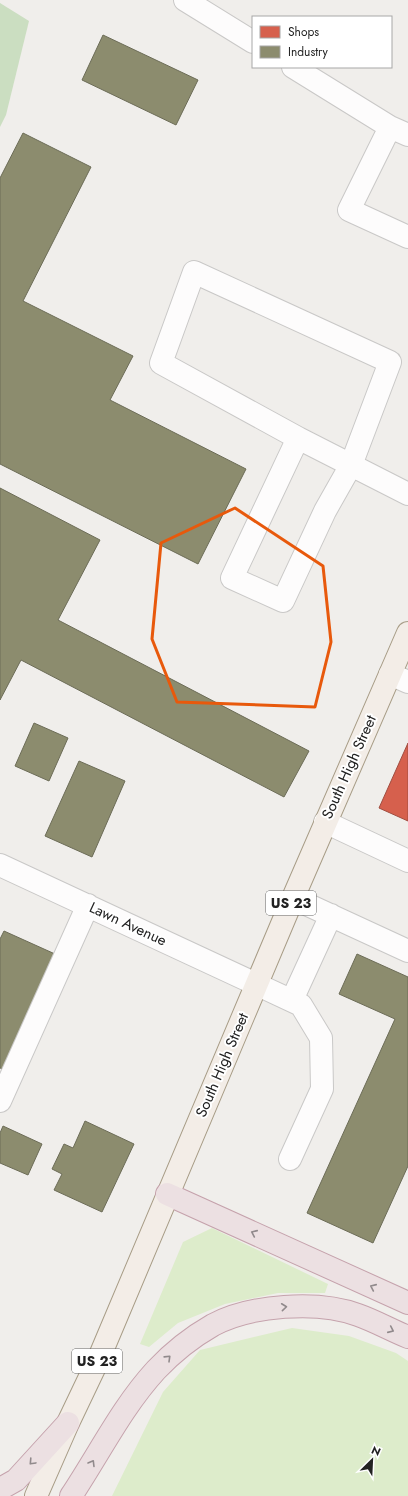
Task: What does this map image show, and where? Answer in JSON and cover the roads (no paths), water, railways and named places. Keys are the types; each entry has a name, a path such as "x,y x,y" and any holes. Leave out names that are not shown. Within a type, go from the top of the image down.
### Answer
{"highway":[{"path":"167,1194 408,1303"},
{"path":"71,1496 134,1398 156,1370 179,1348 213,1325 249,1311 293,1306 328,1308 357,1314 408,1337"},
{"path":"0,1489 16,1480 68,1424"}],"main road":[{"name":"South High Street","path":"36,1496 99,1358 325,822 399,678 408,633"}],"street":[{"path":"185,0 252,41"},
{"path":"295,68 399,131 349,210 408,237"},
{"path":"298,438 232,578 283,602 325,511 351,465 390,362 194,272 161,363 298,438 351,465 408,494"},
{"path":"325,822 408,861"},
{"name":"Lawn Avenue","path":"0,865 301,1005 321,1038 322,1089 290,1159"},
{"path":"293,898 408,951"},
{"path":"2,1090 88,905"},
{"path":"292,1000 331,915"}]}
